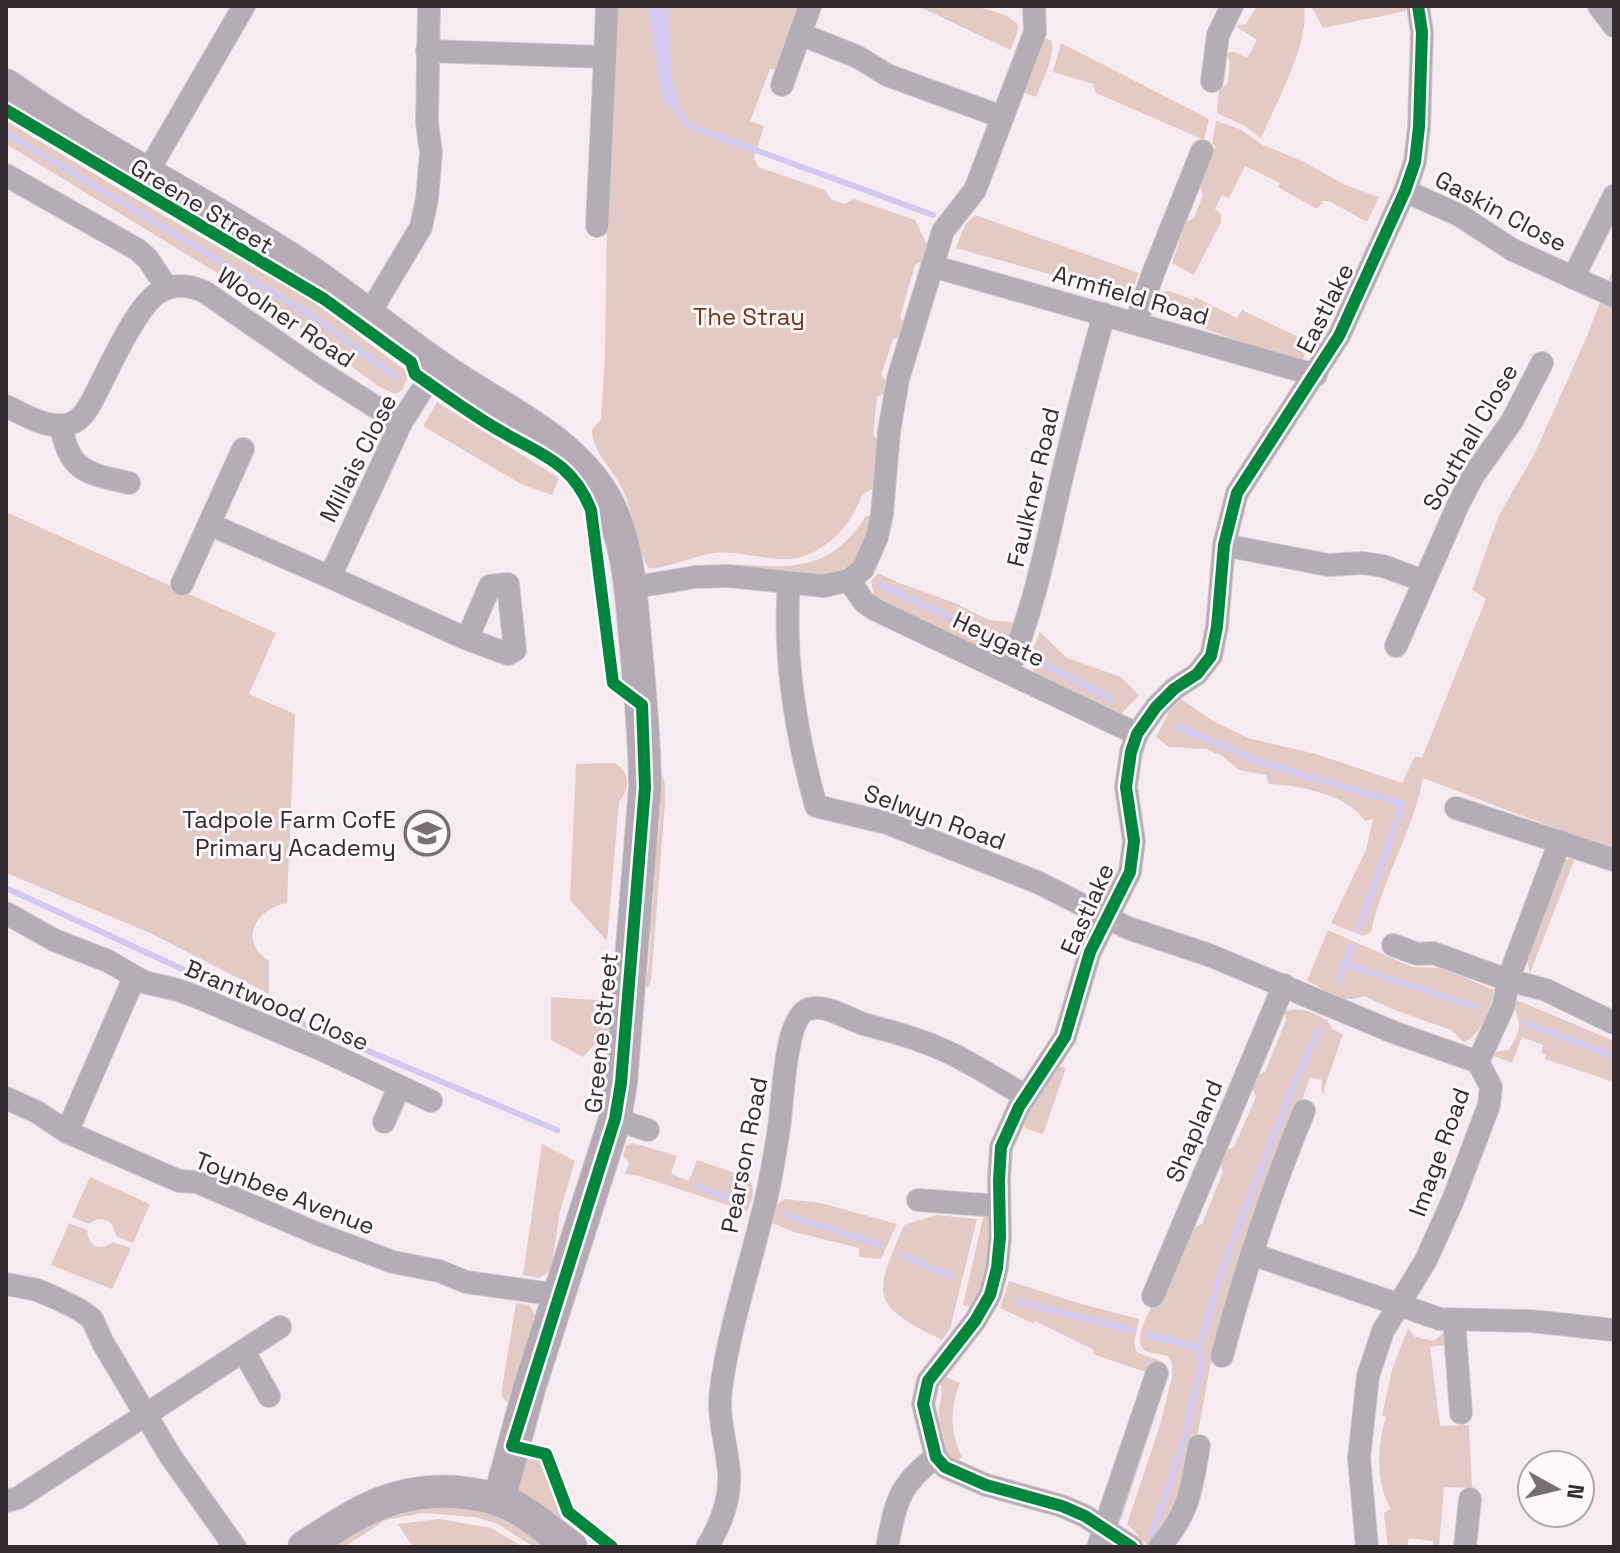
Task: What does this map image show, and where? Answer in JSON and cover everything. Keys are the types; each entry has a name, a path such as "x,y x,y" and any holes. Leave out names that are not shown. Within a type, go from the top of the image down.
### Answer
{"street":[{"path":"147,173 244,6"},
{"path":"369,314 421,227 427,199 431,153 427,122 429,6"},
{"path":"597,226 607,6"},
{"path":"782,85 810,6"},
{"path":"630,588 717,576 824,586 849,580 863,569 877,537 882,514 893,401 932,266 943,231 975,190 1035,32 1034,6"},
{"path":"1212,81 1218,35 1232,6"},
{"name":"Eastlake","path":"936,1457 923,1404 928,1381 975,1321 990,1295 997,1268 1001,1147 1011,1121 1065,1037 1084,970 1132,864 1134,841 1126,787 1137,734 1156,707 1174,689 1197,674 1211,656 1217,627 1224,545 1237,493 1339,336 1405,191 1415,162 1422,32 1418,6"},
{"path":"1599,6 1614,26"},
{"path":"800,34 858,57 887,75 1002,117"},
{"path":"427,51 605,57"},
{"name":"Greene Street","path":"6,85 286,256 437,366 558,443 594,481 612,513 624,549 630,588 645,742 645,787 621,1083 615,1119 512,1446 499,1500"},
{"path":"1136,322 1202,151"},
{"path":"6,175 138,250 148,259 167,288 147,304 81,416 74,422 61,425 38,421 6,406"},
{"name":"Gaskin Close","path":"1405,191 1459,215 1513,250 1614,296"},
{"name":"Gaskin Close","path":"1573,278 1614,196"},
{"name":"Armfield Road","path":"932,266 1316,375"},
{"name":"Woolner Road","path":"167,288 186,286 205,292 401,423"},
{"name":"Faulkner Road","path":"1008,671 1036,592 1074,424 1104,314"},
{"name":"Southall Close","path":"1396,646 1438,546 1473,476 1512,421 1542,363"},
{"name":"Millais Close","path":"330,577 401,423 437,366"},
{"path":"61,425 67,451 78,467 97,476 129,483"},
{"path":"182,584 243,449"},
{"path":"209,524 467,639"},
{"path":"1224,545 1328,565 1363,563 1383,566 1424,581"},
{"name":"Heygate","path":"849,580 864,602 876,610 1137,734"},
{"name":"Selwyn Road","path":"789,584 787,657 816,806 887,823 1037,882 1107,918"},
{"path":"1456,808 1614,860"},
{"path":"1478,1062 1504,1005 1508,980 1560,841"},
{"name":"Brantwood Close","path":"6,913 54,940 108,961 134,978 197,997 318,1048 431,1101"},
{"name":"Image Road","path":"1107,918 1166,943 1209,955 1393,1032 1478,1062 1491,1087 1489,1105 1453,1200 1426,1260 1378,1344 1364,1398 1359,1458 1367,1547"},
{"path":"1393,945 1417,954 1433,953 1546,990 1614,1023"},
{"path":"67,1132 134,978"},
{"name":"Shapland","path":"1153,1296 1284,985"},
{"name":"Pearson Road","path":"707,1547 728,1501 729,1473 720,1425 721,1390 735,1310 760,1227 764,1166 792,1030 798,1017 808,1009 821,1008 900,1033 965,1060 1026,1096"},
{"path":"384,1122 399,1087"},
{"name":"Toynbee Avenue","path":"6,1098 37,1112 67,1132 165,1175 207,1186 318,1234 393,1262 439,1271 466,1282 558,1295"},
{"path":"1222,1356 1271,1192 1304,1111"},
{"path":"615,1119 648,1130"},
{"path":"918,1200 999,1206"},
{"path":"1252,1254 1428,1317 1531,1321 1614,1330"},
{"path":"6,1284 47,1294 92,1319 146,1416 197,1496 217,1518 235,1547"},
{"path":"1454,1320 1461,1413"},
{"path":"6,1501 18,1498 280,1327"},
{"path":"244,1352 269,1396"},
{"path":"1101,1537 1157,1373"},
{"path":"1159,1547 1183,1516 1189,1502 1199,1446"},
{"path":"887,1547 902,1491 913,1475 936,1457 945,1467 960,1475 1062,1506 1101,1537 1132,1547"},
{"path":"304,1547 365,1509 405,1494 446,1492 499,1500 530,1517 571,1547"},
{"path":"1465,1547 1470,1499"}],"green space":[{"name":"The Stray","path":"614,6 802,6 779,70 770,69 750,121 764,126 754,158 758,167 825,190 832,200 844,204 854,199 915,220 929,248 926,259 915,265 900,317 906,325 901,337 893,339 881,375 887,382 884,394 877,397 873,435 879,441 872,489 862,495 852,516 829,543 797,558 715,553 648,568 623,490 593,439 592,430 601,419 605,356"},
{"path":"918,6 971,7 996,12 1018,24 1017,34 1010,50"},
{"path":"1257,6 1304,6 1302,37 1297,55 1261,138 1245,126 1217,113 1219,90 1228,83 1230,62 1226,54 1233,51 1247,58 1257,40 1236,26 1246,24"},
{"path":"1311,6 1405,6 1406,11 1323,28"},
{"path":"1042,37 1052,41 1052,48 1036,97 1025,93 1022,87"},
{"path":"1061,43 1209,119 1204,140 1096,93 1093,84 1053,72"},
{"path":"6,121 314,302 410,374 401,391 396,394 378,386 268,304 6,144"},
{"path":"1216,121 1240,129 1261,144 1306,163 1345,185 1379,197 1367,222 1329,201 1323,201 1317,209 1278,187 1280,183 1245,166 1229,198 1222,195 1215,209 1221,215 1221,222 1194,275 1172,263 1186,222 1194,218 1203,195 1200,185 1215,146 1212,144"},
{"path":"975,215 1139,273 1128,300 1078,282 956,248 965,225"},
{"path":"1614,266 1614,851 1423,778 1371,932 1363,936 1331,923 1366,850 1373,819 1365,821 1347,804 1321,793 1268,784 1267,775 1239,770 1222,756 1206,749 1169,747 1156,737 1170,710 1181,699 1213,721 1248,738 1316,754 1402,783 1415,756 1422,758 1486,599 1472,590 1499,515 1534,455 1587,336"},
{"path":"1161,291 1194,300 1195,297 1237,318 1242,310 1311,343 1302,361 1298,362 1158,312 1155,303"},
{"path":"437,402 559,478 552,495 521,484 423,426"},
{"path":"6,512 276,633 249,694 295,714 287,903 266,912 254,927 253,935 254,944 269,961 269,994 150,933 6,873"},
{"path":"866,516 870,516 862,549 851,563 833,573 820,577 695,569 695,566 720,564 788,566 809,562 829,554 848,539"},
{"path":"878,573 989,620 1018,623 1011,640 1001,651 989,654 875,598 871,582"},
{"path":"1040,632 1067,658 1121,677 1139,695 1120,715 1034,673 1031,654"},
{"path":"615,763 624,772 627,781 619,802 607,941 570,900 576,764"},
{"path":"660,768 665,784 665,805 651,981 648,987 639,989 640,978 648,971 651,935 645,925 645,914 653,906 655,868 649,860 650,848 658,840 661,804 655,796"},
{"path":"1575,858 1530,973 1527,958 1565,859"},
{"path":"1328,930 1412,967 1442,968 1494,990 1480,1028 1464,1042 1451,1030 1364,996 1341,998 1307,981"},
{"path":"551,997 611,1001 608,1030 583,1057 551,1040"},
{"path":"1517,1000 1614,1041 1614,1082 1545,1059 1546,1055 1541,1053 1543,1045 1522,1037 1512,1063 1494,1056 1496,1052 1509,1050 1517,1035"},
{"path":"1284,1009 1313,1013 1343,1034 1324,1089 1325,1095 1321,1090 1322,1080 1310,1077 1211,1362 1187,1490 1149,1547 1127,1524 1161,1422 1172,1363 1168,1356 1143,1348 1140,1343 1141,1330 1152,1305 1159,1307 1192,1228 1202,1224 1223,1172 1219,1162 1224,1151 1234,1147 1256,1097 1251,1086 1257,1074 1265,1072 1286,1020"},
{"path":"1056,1067 1066,1068 1044,1131 1042,1134 1025,1128 1023,1123"},
{"path":"633,1143 677,1156 671,1174 689,1181 697,1160 744,1176 752,1187 748,1209 746,1211 625,1174 629,1163 623,1155 626,1146"},
{"path":"542,1144 575,1161 560,1211 551,1270 540,1278 523,1275"},
{"path":"90,1177 150,1204 133,1243 116,1236 113,1226 103,1219 89,1224 72,1217"},
{"path":"785,1199 821,1203 897,1224 881,1259 859,1257 859,1248 794,1232 772,1223 776,1205"},
{"path":"984,1214 988,1214 987,1262 973,1308 963,1305"},
{"path":"936,1215 977,1219 950,1329 942,1340 918,1328 890,1307 884,1296 883,1283 904,1225"},
{"path":"69,1223 87,1230 95,1246 103,1247 112,1242 131,1248 112,1289 51,1265"},
{"path":"1009,1281 1139,1319 1134,1343 1136,1351 1161,1361 1167,1367 1151,1429 1121,1520 1113,1516 1151,1374 1093,1354 1094,1350 1035,1321 1034,1324 1000,1308"},
{"path":"516,1303 529,1305 535,1315 507,1402 502,1396 502,1389"},
{"path":"1408,1328 1415,1337 1434,1341 1447,1330 1446,1345 1430,1347 1440,1426 1469,1425 1472,1488 1444,1487 1439,1547 1433,1547 1433,1541 1409,1538 1407,1547 1388,1547 1384,1513 1391,1509 1382,1487 1379,1464 1386,1417 1382,1416 1392,1370"},
{"path":"944,1376 960,1383 953,1420 955,1439 962,1457 956,1461 945,1455 940,1420 940,1382"},
{"path":"521,1452 542,1457 565,1514 556,1526 521,1493 518,1486"},
{"path":"400,1505 492,1509 547,1542 544,1547 534,1547 498,1524 475,1517 423,1513 386,1520 344,1547 331,1547"},
{"path":"439,1519 491,1528 523,1547 413,1547 398,1524"}],"shaded area":[{"path":"648,6 669,6 672,78 681,111 672,110 663,100"}],"waterway":[{"path":"678,110 686,123 698,129 933,215"},
{"path":"6,133 317,319 396,377"},
{"path":"880,584 1001,642"},
{"path":"1034,659 1111,699"},
{"path":"1177,726 1257,761 1403,804 1358,930"},
{"path":"6,888 289,1018 557,1130"},
{"path":"1345,964 1351,947"},
{"path":"1340,981 1345,964 1474,1006"},
{"path":"1526,1023 1614,1056"},
{"path":"1152,1535 1185,1436 1202,1364 1199,1348 1226,1259 1319,1029"},
{"path":"699,1187 742,1203"},
{"path":"785,1215 880,1244"},
{"path":"902,1255 951,1276"},
{"path":"1016,1301 1132,1330"},
{"path":"1148,1334 1199,1348"}],"cycle path":[{"path":"1132,1547 1085,1516 1062,1506 986,1485 945,1467 936,1457 923,1404 928,1381 975,1321 990,1295 1000,1237 1001,1147 1019,1107 1065,1037 1090,952 1130,872 1134,841 1126,787 1137,734 1156,707 1174,689 1197,674 1211,656 1217,627 1224,545 1237,493 1339,336 1405,191 1415,162 1419,127 1422,32 1418,6"},
{"path":"6,110 324,299 411,362 415,374 481,419 556,463 584,494 591,510 613,683 642,705 645,787 621,1083 615,1119 512,1446 546,1454 568,1512 612,1547"}],"place":[{"name":"Tadpole Farm CofE Primary Academy","path":"427,833"}]}
